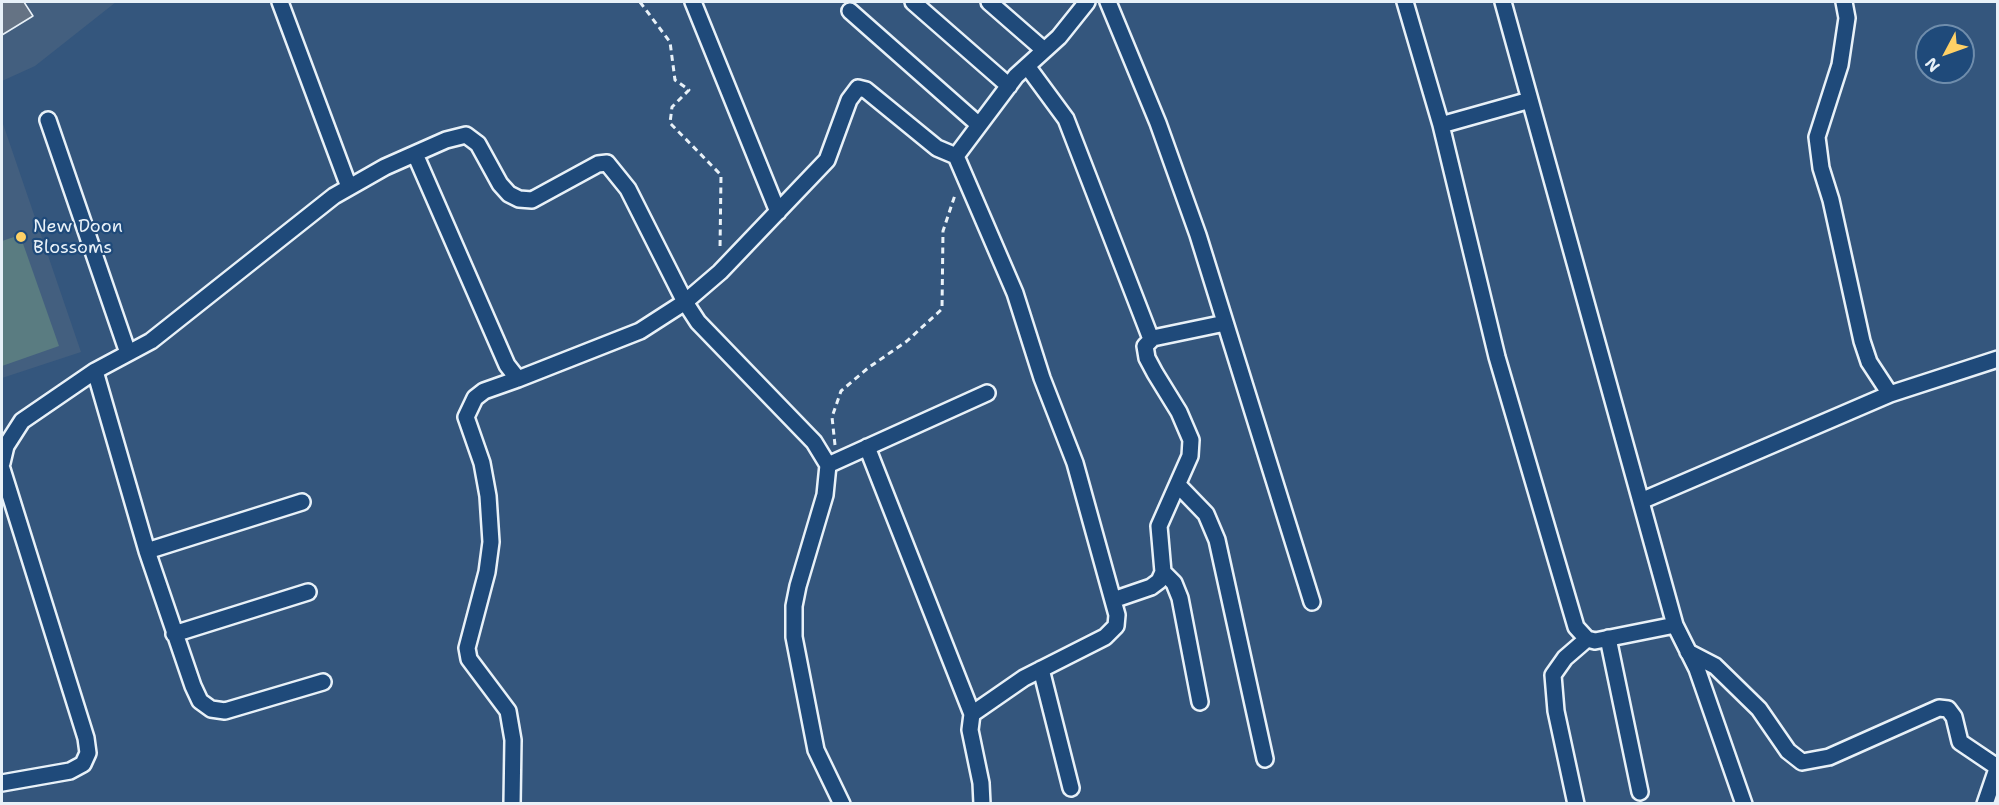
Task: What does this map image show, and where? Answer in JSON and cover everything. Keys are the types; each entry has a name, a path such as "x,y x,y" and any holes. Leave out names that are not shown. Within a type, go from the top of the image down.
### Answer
{"street":[{"path":"280,2 349,187"},
{"path":"693,2 778,212"},
{"path":"914,2 1009,86"},
{"path":"989,2 1044,50"},
{"path":"1108,2 1158,123 1198,235 1312,602"},
{"path":"1405,2 1441,125 1497,357 1574,620 1580,633 1587,639"},
{"path":"1503,2 1675,625 1688,652 1744,804"},
{"path":"1844,2 1847,18 1840,65 1817,137 1821,168 1831,200 1862,341 1869,362 1890,393"},
{"path":"956,156 1009,86 1044,50 1078,4"},
{"path":"850,11 979,125"},
{"path":"1027,66 1066,119 1151,339"},
{"path":"512,804 513,740 508,711 469,659 467,648 487,572 491,542 488,496 482,463 466,417 475,398 484,391 640,331 685,302 720,272 827,160 849,100 858,88 866,90 937,148 956,156 1015,293 1042,378 1075,463 1117,615 1116,626 1105,637 1041,669 972,714"},
{"path":"1441,125 1530,100"},
{"path":"48,120 128,353"},
{"path":"2,463 6,446 22,421 95,371 151,341 305,216 349,187 415,154 447,140 466,135 477,144 508,194 519,199 532,200 598,164 607,163 628,189 685,302 721,348 814,442 828,465 825,495 794,606 794,637 816,750 842,804"},
{"path":"415,154 507,365 518,379"},
{"path":"1113,600 1159,582 1163,572 1159,526 1164,508 1178,485 1190,456 1191,440 1179,412 1147,358 1145,346 1151,339 1225,323"},
{"path":"1641,501 1890,393 1998,359"},
{"path":"95,371 147,550 192,686 200,701 211,709 225,711 322,682"},
{"path":"828,465 987,393"},
{"path":"867,447 972,714 970,730 981,783 982,804"},
{"path":"2,469 86,738 88,753 83,764 70,771 2,783"},
{"path":"1178,485 1206,514 1217,540 1265,759"},
{"path":"147,550 302,502"},
{"path":"1163,572 1174,583 1180,598 1200,702"},
{"path":"174,634 308,592"},
{"path":"1576,804 1556,711 1552,675 1564,658 1587,639 1608,638 1675,625"},
{"path":"1608,638 1640,792"},
{"path":"1688,652 1715,666 1760,709 1788,751 1802,762 1829,757 1939,708 1948,709 1954,717 1960,742 1997,766 1985,804"},
{"path":"1041,669 1071,788"}],"path":[{"path":"640,2 670,42 675,80 688,90 672,107 670,123 721,175 720,272"},
{"path":"828,465 836,449 832,417 841,392 868,368 907,341 942,309 943,231 955,194"}],"shaded area":[{"path":"2,2 116,2 35,66 2,81"},
{"name":"New Doon Blossoms","path":"2,121 81,352 2,378"}],"green space":[{"path":"20,235 59,346 2,366 2,241"}],"building":[{"path":"2,2 24,2 33,16 2,35"}],"place":[{"name":"New Doon Blossoms","path":"21,237"}]}
